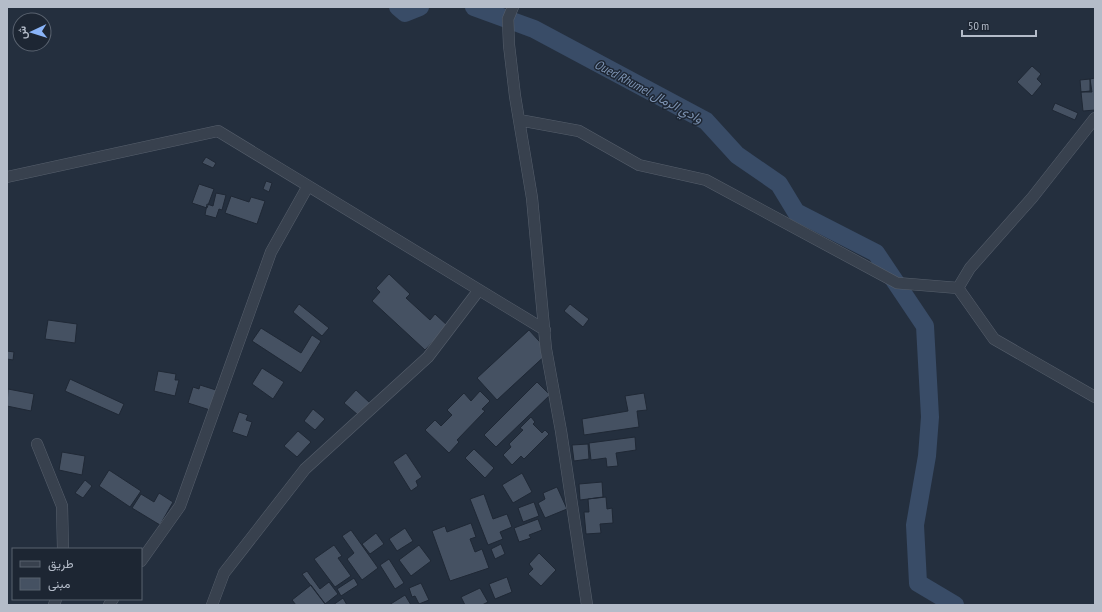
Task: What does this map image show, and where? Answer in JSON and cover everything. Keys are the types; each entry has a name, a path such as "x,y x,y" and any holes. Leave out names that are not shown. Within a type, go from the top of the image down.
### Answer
{"street":[{"path":"511,11 509,45 519,120 532,198 546,349 561,431 587,605"},
{"path":"958,288 970,268 1032,198 1095,118"},
{"path":"519,120 579,131 639,165 706,180 897,284 958,288"},
{"path":"7,177 218,131 545,330"},
{"path":"142,560 180,506 271,252 308,186"},
{"path":"958,288 994,339 1095,397"},
{"path":"212,605 224,573 305,469 428,357 479,290"},
{"path":"37,444 62,506 63,548"}],"building":[{"path":"1032,66 1041,74 1037,79 1042,84 1032,96 1017,82"},
{"path":"1095,78 1095,110 1083,111 1081,92 1092,92 1090,79"},
{"path":"1090,79 1090,91 1081,92 1080,80"},
{"path":"1055,103 1078,113 1075,120 1052,110"},
{"path":"206,157 216,163 213,168 202,163"},
{"path":"266,181 272,183 269,192 263,189"},
{"path":"199,184 214,189 207,208 192,203"},
{"path":"216,193 226,195 222,210 219,209 216,218 205,215 207,204 213,206"},
{"path":"231,196 249,202 251,197 265,201 257,224 225,213"},
{"path":"389,274 410,294 406,298 430,320 435,314 448,326 425,350 372,301 380,292 376,288"},
{"path":"299,304 329,328 322,336 293,312"},
{"path":"570,304 589,319 583,327 564,311"},
{"path":"48,320 77,324 75,343 45,339"},
{"path":"261,328 301,353 312,335 321,341 301,373 252,341"},
{"path":"529,330 549,352 497,400 477,378"},
{"path":"7,351 14,352 13,360 7,359"},
{"path":"262,368 284,382 273,399 252,384"},
{"path":"158,371 176,374 175,380 179,380 175,396 154,391"},
{"path":"70,379 124,404 119,415 65,391"},
{"path":"537,382 550,395 496,447 484,435"},
{"path":"200,385 216,390 210,410 188,403 193,387 199,389"},
{"path":"8,389 34,394 31,411 7,406"},
{"path":"356,390 370,403 358,415 344,403"},
{"path":"480,391 490,401 482,409 485,411 457,440 459,442 449,453 425,430 435,420 441,426 452,415 447,410 464,393 471,401"},
{"path":"644,393 647,410 637,411 639,427 584,435 582,419 628,411 625,396"},
{"path":"313,409 325,419 315,430 304,421"},
{"path":"239,412 248,415 246,420 252,422 247,437 232,432"},
{"path":"531,417 535,422 533,424 542,433 545,430 549,434 524,459 521,456 512,465 503,455 511,447 509,444 523,430 520,428"},
{"path":"298,431 311,442 297,457 284,446"},
{"path":"635,437 636,450 616,453 618,466 607,467 606,458 591,460 589,443"},
{"path":"588,444 589,459 574,461 572,445"},
{"path":"474,449 494,468 485,478 465,458"},
{"path":"62,452 85,456 82,475 59,470"},
{"path":"406,453 422,477 416,481 418,486 411,491 393,462"},
{"path":"109,470 141,491 130,507 99,486"},
{"path":"522,473 532,492 513,503 502,485"},
{"path":"85,480 92,486 83,498 75,493"},
{"path":"602,482 603,497 580,500 579,484"},
{"path":"557,487 567,509 545,518 538,503 545,499 543,493"},
{"path":"159,493 173,502 160,525 132,508 141,494 154,502"},
{"path":"484,494 493,519 507,514 512,527 500,532 503,539 488,545 470,499"},
{"path":"606,497 607,509 612,508 613,523 600,524 601,533 586,534 584,512 589,512 588,499"},
{"path":"534,502 539,516 523,522 518,508"},
{"path":"538,519 542,530 529,535 531,538 519,542 514,528"},
{"path":"471,523 476,537 470,539 475,552 482,549 489,568 450,581 432,531 445,526 447,532"},
{"path":"405,528 413,541 397,551 389,539"},
{"path":"351,530 378,568 362,580 347,559 354,553 342,536"},
{"path":"376,533 384,544 370,554 362,544"},
{"path":"501,544 505,554 495,559 491,549"},
{"path":"334,545 342,556 338,558 351,576 335,587 314,559"},
{"path":"419,545 431,561 411,576 399,560"},
{"path":"539,553 556,570 541,586 528,574 533,569 529,564"},
{"path":"389,559 404,583 395,589 380,565"},
{"path":"307,571 320,589 329,582 338,594 325,604 302,574"},
{"path":"507,577 512,592 495,599 489,584"},
{"path":"354,578 358,585 341,596 337,589"},
{"path":"421,583 429,600 419,604 415,596 412,597 409,588"},
{"path":"311,585 326,605 296,605 292,600"},
{"path":"480,588 488,602 482,605 465,605 461,597"},
{"path":"405,595 411,605 389,605"},
{"path":"343,598 347,605 333,605"}],"waterway":[{"name":"Oued Rhumel وادي الرمال","path":"398,7 405,13 420,7"},
{"name":"Oued Rhumel وادي الرمال","path":"474,7 534,29 706,121 737,155 779,184 796,212 876,253 925,326 930,417 927,456 915,525 918,583 955,605"}]}
